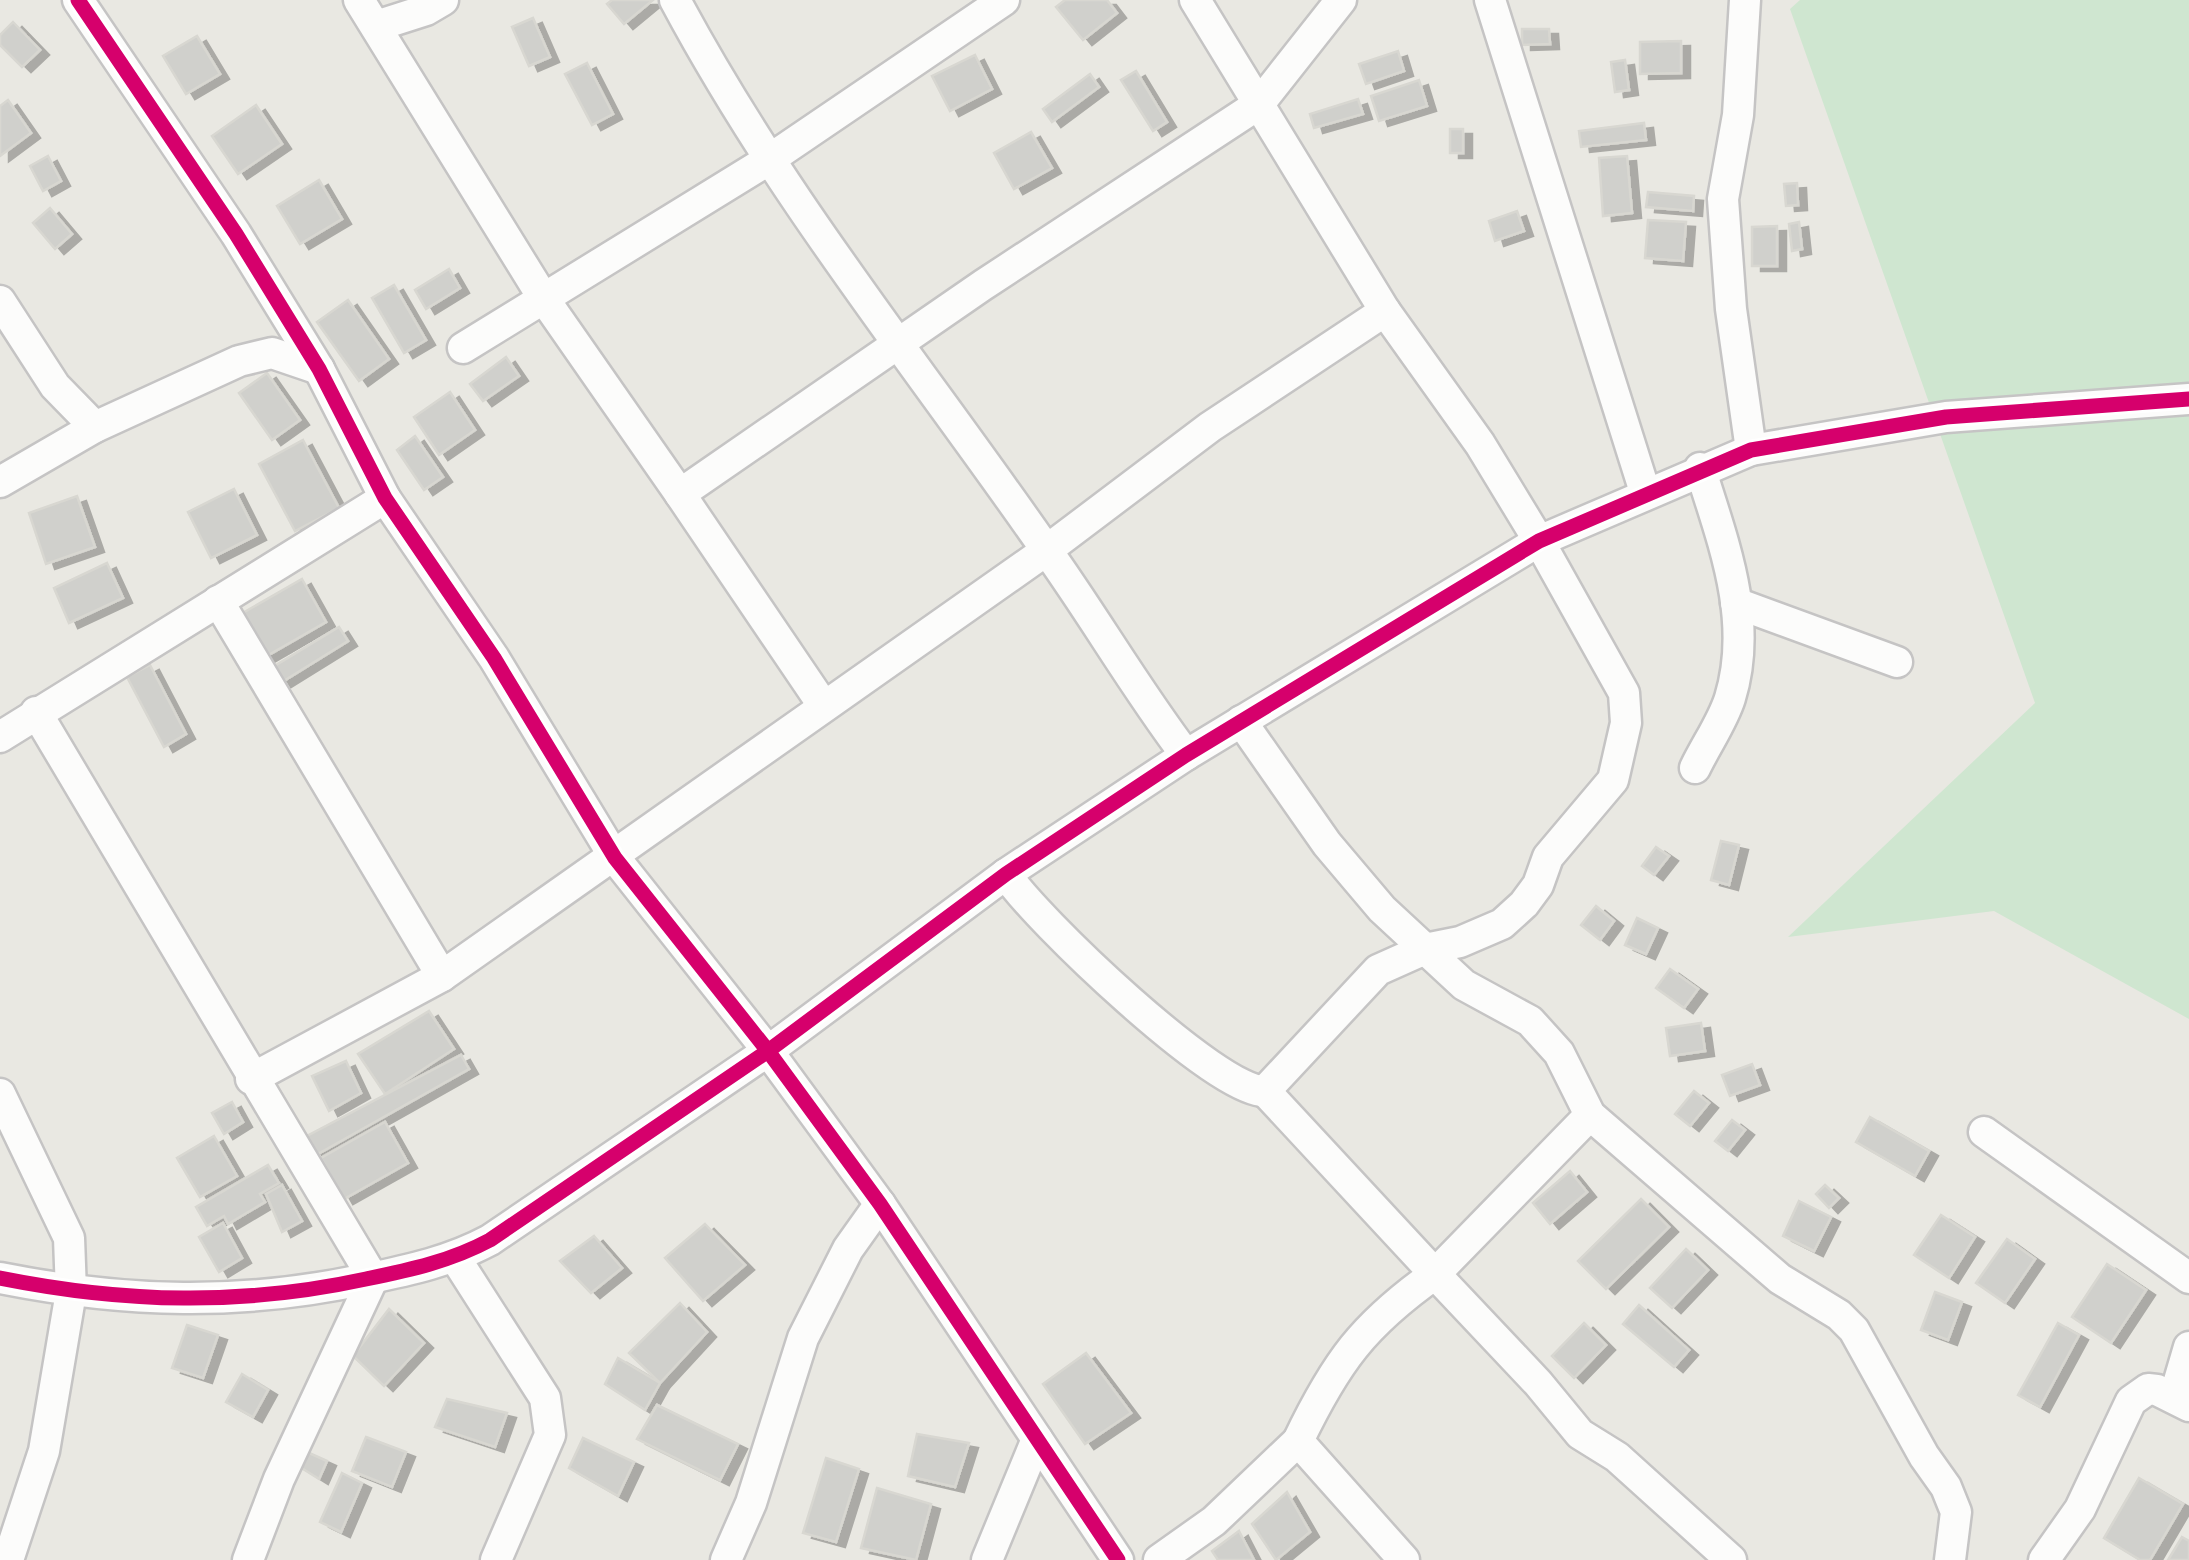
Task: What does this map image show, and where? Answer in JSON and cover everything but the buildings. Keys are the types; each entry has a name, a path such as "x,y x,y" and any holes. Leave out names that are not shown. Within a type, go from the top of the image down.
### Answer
{"street":[{"path":"78,0 236,234 319,369 385,498 494,658 615,858 768,1051 880,1204 1118,1560"},
{"path":"359,0 456,164 542,296 823,706"},
{"path":"376,26 426,10 442,0"},
{"path":"675,0 770,159 898,348 1047,550 1144,700 1186,755"},
{"path":"464,348 542,296 770,159 1004,0"},
{"path":"1006,874 1022,900 1095,969 1220,1074 1255,1092 1266,1091 1378,970 1424,949 1460,942 1502,924 1524,904 1538,886 1548,857 1613,780 1622,754 1624,693 1539,542 1480,444 1384,311 1196,0"},
{"path":"680,494 898,348 998,274 1259,104 1341,0"},
{"path":"1490,0 1645,492"},
{"path":"1746,0 1738,115 1724,199 1732,325 1751,450"},
{"path":"0,302 55,386 95,427"},
{"path":"252,1079 442,976 615,858 823,706 1047,550 1210,428 1384,311"},
{"path":"0,482 95,427 261,354 297,358 319,369"},
{"path":"0,1278 71,1292 214,1301 294,1294 456,1259 490,1240 768,1051 1006,874 1186,755 1539,542 1700,468 1751,450 1946,418 2189,399"},
{"path":"1695,768 1730,698 1738,638 1734,579 1700,468"},
{"path":"0,737 385,498"},
{"path":"218,602 442,976"},
{"path":"1736,603 1897,662"},
{"path":"36,712 373,1278"},
{"path":"1241,721 1326,844 1382,910 1464,985 1530,1021 1570,1070 1590,1114 1780,1278 1839,1315 1854,1330 1924,1456 1946,1487 1956,1512 1950,1560"},
{"path":"1266,1091 1538,1383 1580,1434 1617,1457 1730,1560"},
{"path":"0,1094 69,1238 71,1292 44,1450 8,1560"},
{"path":"1159,1560 1214,1521 1298,1441 1328,1380 1383,1311 1434,1274 1590,1114"},
{"path":"1984,1132 2189,1278"},
{"path":"726,1560 751,1503 802,1338 848,1249 880,1204"},
{"path":"456,1259 545,1398 550,1415 550,1435 496,1560"},
{"path":"248,1560 279,1480 373,1278"},
{"path":"2044,1560 2080,1509 2131,1401 2148,1389 2182,1402 2189,1347"},
{"path":"986,1560 1036,1439"},
{"path":"1298,1441 1404,1560"}],"green space":[{"path":"1800,0 2189,0 2189,1019 1994,911 1788,937 2035,703 1790,9"}],"cycle path":[{"path":"78,0 236,234 319,369 385,498 494,658 615,858 768,1051 880,1204 1118,1560"},
{"path":"0,1278 138,1296 229,1297 320,1288 460,1254 490,1240 768,1051 1006,874 1186,755 1539,541 1751,450 1946,417 2189,399"}]}
